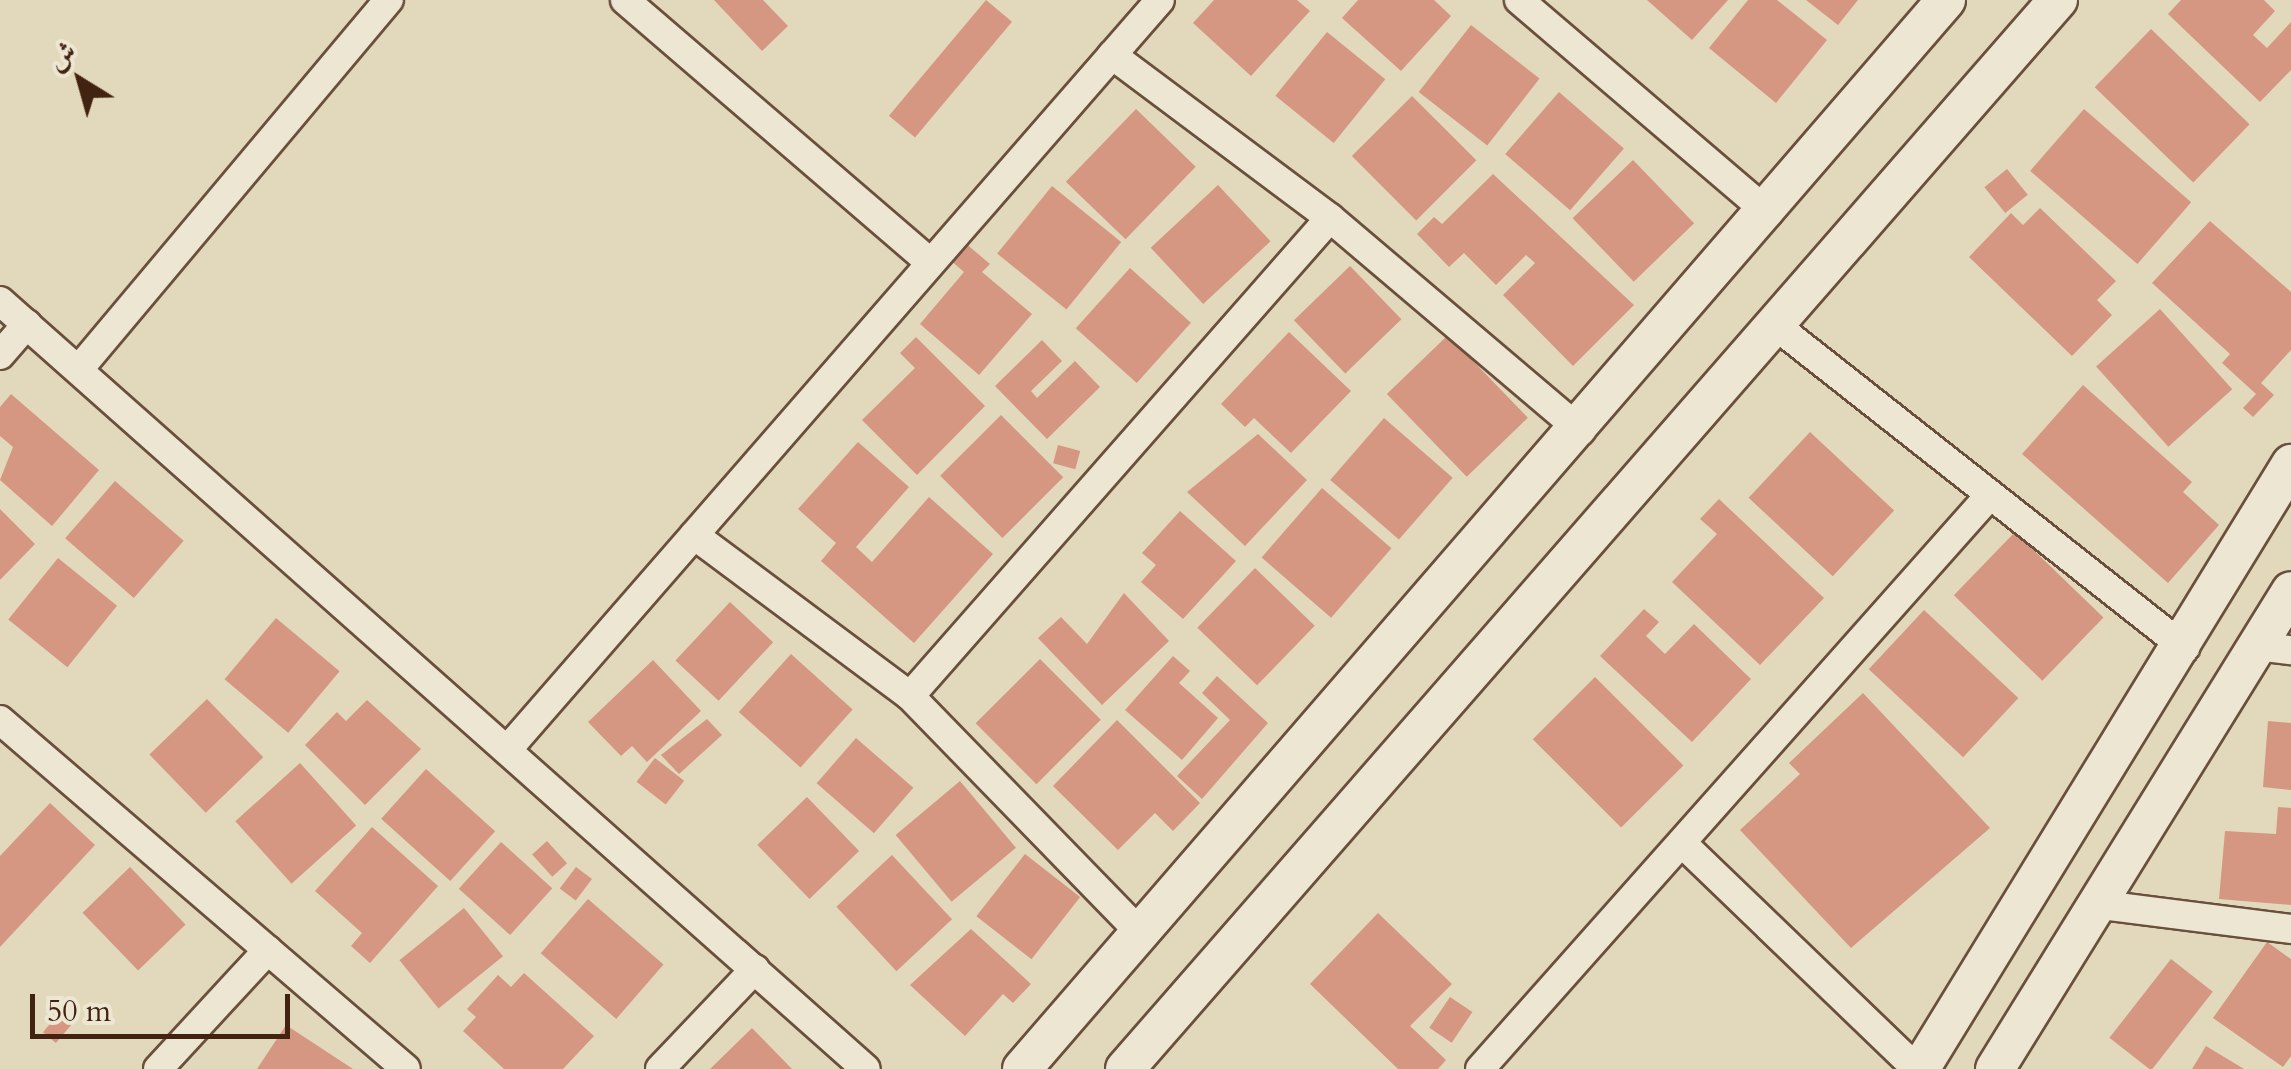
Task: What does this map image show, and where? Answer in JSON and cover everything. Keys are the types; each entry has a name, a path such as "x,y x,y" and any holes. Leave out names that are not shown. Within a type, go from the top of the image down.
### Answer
{"main road":[{"path":"1022,1069 1143,936 1581,432 1946,0"},
{"path":"1124,1069 2058,0"},
{"path":"1919,1069 2185,648 2291,464"},
{"path":"1994,1069 2094,904 2274,648 2291,591"}],"street":[{"path":"78,370 389,0"},
{"path":"625,0 931,263"},
{"path":"507,750 1160,0"},
{"path":"1525,2 1768,213"},
{"path":"1112,54 1330,218 1581,432"},
{"path":"910,696 1330,218"},
{"path":"0,301 866,1069"},
{"path":"0,355 27,324"},
{"path":"1775,325 2185,648"},
{"path":"1480,1069 1990,496"},
{"path":"694,535 910,696 1143,936"},
{"path":"0,720 406,1069"},
{"path":"1683,844 1919,1069"},
{"path":"2094,904 2291,929"},
{"path":"158,1069 268,950"},
{"path":"660,1069 755,969"}],"building":[{"path":"714,0 763,0 788,26 762,51"},
{"path":"986,0 1012,22 915,138 889,116"},
{"path":"1214,0 1297,0 1310,11 1251,76 1193,23"},
{"path":"1358,0 1434,0 1451,16 1401,71 1342,18"},
{"path":"1647,0 1728,0 1692,40"},
{"path":"1748,0 1777,0 1827,40 1776,103 1709,48"},
{"path":"1806,0 1858,0 1838,25"},
{"path":"2181,0 2264,0 2275,11 2253,35 2267,48 2291,22 2291,70 2260,102 2168,14"},
{"path":"1471,25 1540,79 1487,146 1419,92"},
{"path":"2151,29 2250,124 2193,182 2095,87"},
{"path":"1327,32 1385,79 1334,143 1275,96"},
{"path":"1559,92 1624,148 1570,210 1505,154"},
{"path":"1412,96 1476,160 1416,220 1352,156"},
{"path":"1136,109 1196,167 1126,239 1066,182"},
{"path":"2084,109 2191,202 2137,264 2030,171"},
{"path":"1633,160 1694,223 1634,282 1573,218"},
{"path":"2007,169 2028,195 2005,213 1984,187"},
{"path":"1493,174 1634,305 1573,366 1503,295 1535,263 1526,255 1496,285 1464,253 1449,267 1417,234 1434,217 1442,224"},
{"path":"1218,185 1271,241 1203,304 1151,248"},
{"path":"1052,186 1121,242 1066,310 997,254"},
{"path":"2040,208 2116,281 2097,300 2112,315 2072,356 1969,257 2011,213 2023,225"},
{"path":"2210,221 2291,292 2291,350 2261,383 2274,395 2253,417 2243,408 2256,394 2222,363 2230,354 2152,283"},
{"path":"964,242 990,264 982,272 1032,314 979,375 920,324 964,272 949,259"},
{"path":"1350,266 1401,319 1345,373 1294,320"},
{"path":"1130,268 1191,323 1137,383 1076,328"},
{"path":"2160,309 2232,389 2168,447 2096,367"},
{"path":"1289,332 1351,391 1291,453 1254,418 1245,427 1221,404"},
{"path":"1448,335 1528,418 1467,477 1387,394"},
{"path":"916,337 985,406 917,475 862,420 915,368 900,353"},
{"path":"1042,340 1062,361 1031,391 1037,398 1075,361 1100,387 1047,439 995,386"},
{"path":"2083,385 2192,482 2183,492 2219,525 2168,583 2022,454"},
{"path":"11,394 99,470 52,526 0,480 13,447 0,436 0,407"},
{"path":"1001,415 1063,477 1002,538 940,476"},
{"path":"1384,418 1453,478 1399,540 1330,480"},
{"path":"1810,432 1894,510 1833,576 1749,498"},
{"path":"1258,434 1307,480 1245,546 1187,492"},
{"path":"858,442 909,487 856,547 872,562 929,497 993,554 914,643 821,561 836,543 798,509"},
{"path":"1058,445 1080,451 1075,469 1053,463"},
{"path":"115,481 184,541 134,598 65,538"},
{"path":"1322,488 1391,548 1331,618 1262,557"},
{"path":"1719,499 1824,598 1760,665 1672,582 1717,534 1700,519"},
{"path":"0,509 35,544 0,580"},
{"path":"1180,511 1236,561 1183,619 1141,582 1156,565 1142,553"},
{"path":"2015,532 2103,617 2042,681 1954,595"},
{"path":"58,558 117,606 67,667 8,619"},
{"path":"1255,568 1315,626 1257,685 1197,628"},
{"path":"1124,593 1169,641 1102,705 1038,638 1061,617 1087,644"},
{"path":"730,602 773,642 719,701 675,661"},
{"path":"1644,609 1659,622 1646,636 1665,654 1694,624 1751,679 1692,742 1600,656"},
{"path":"1924,610 2018,698 1963,757 1869,669"},
{"path":"276,618 340,671 288,733 225,679"},
{"path":"791,654 853,710 800,768 739,712"},
{"path":"1173,656 1190,671 1179,683 1218,718 1182,760 1125,710"},
{"path":"1040,659 1101,720 1036,784 976,723"},
{"path":"653,660 701,711 647,762 632,746 621,756 588,722"},
{"path":"1217,676 1268,723 1202,799 1177,776 1230,720 1202,693"},
{"path":"1595,677 1683,765 1621,828 1533,739"},
{"path":"1863,693 1990,828 1851,948 1740,830 1800,774 1789,763"},
{"path":"207,699 263,757 206,813 149,755"},
{"path":"367,700 421,749 365,805 305,745 337,712 346,721"},
{"path":"707,719 722,735 679,774 661,755"},
{"path":"1117,720 1200,803 1173,831 1155,813 1118,850 1053,786"},
{"path":"2268,721 2291,723 2291,790 2263,787"},
{"path":"856,738 913,788 874,833 817,783"},
{"path":"655,758 684,781 666,804 637,782"},
{"path":"300,763 356,825 292,884 235,821"},
{"path":"426,769 495,831 450,881 381,819"},
{"path":"960,781 1016,848 952,902 896,835"},
{"path":"807,797 859,851 809,899 757,845"},
{"path":"50,803 95,845 0,947 0,856"},
{"path":"2278,807 2291,808 2291,905 2219,899 2225,831 2276,834"},
{"path":"372,827 438,886 370,963 351,946 362,933 315,891"},
{"path":"547,841 567,863 552,877 532,854"},
{"path":"501,842 552,888 510,935 459,889"},
{"path":"1025,854 1080,897 1032,959 976,916"},
{"path":"892,855 952,919 896,971 836,907"},
{"path":"130,867 186,925 138,970 83,913"},
{"path":"576,867 592,879 576,901 560,889"},
{"path":"588,899 663,965 616,1019 541,953"},
{"path":"464,908 503,956 439,1008 399,960"},
{"path":"1378,913 1452,984 1410,1026 1446,1060 1438,1069 1398,1069 1310,984"},
{"path":"971,929 1031,984 1013,1003 1003,994 965,1036 910,985"},
{"path":"2267,942 2291,959 2291,1056 2283,1067 2213,1018"},
{"path":"2171,959 2213,992 2152,1069 2109,1038"},
{"path":"524,973 594,1036 563,1069 504,1069 463,1031 476,1017 467,1009 498,975 511,987"},
{"path":"1450,997 1472,1012 1452,1043 1429,1028"},
{"path":"59,1013 72,1024 56,1043 43,1032"},
{"path":"286,1025 353,1069 257,1069"},
{"path":"752,1028 792,1069 710,1069"},
{"path":"2206,1046 2244,1069 2192,1069"}]}
